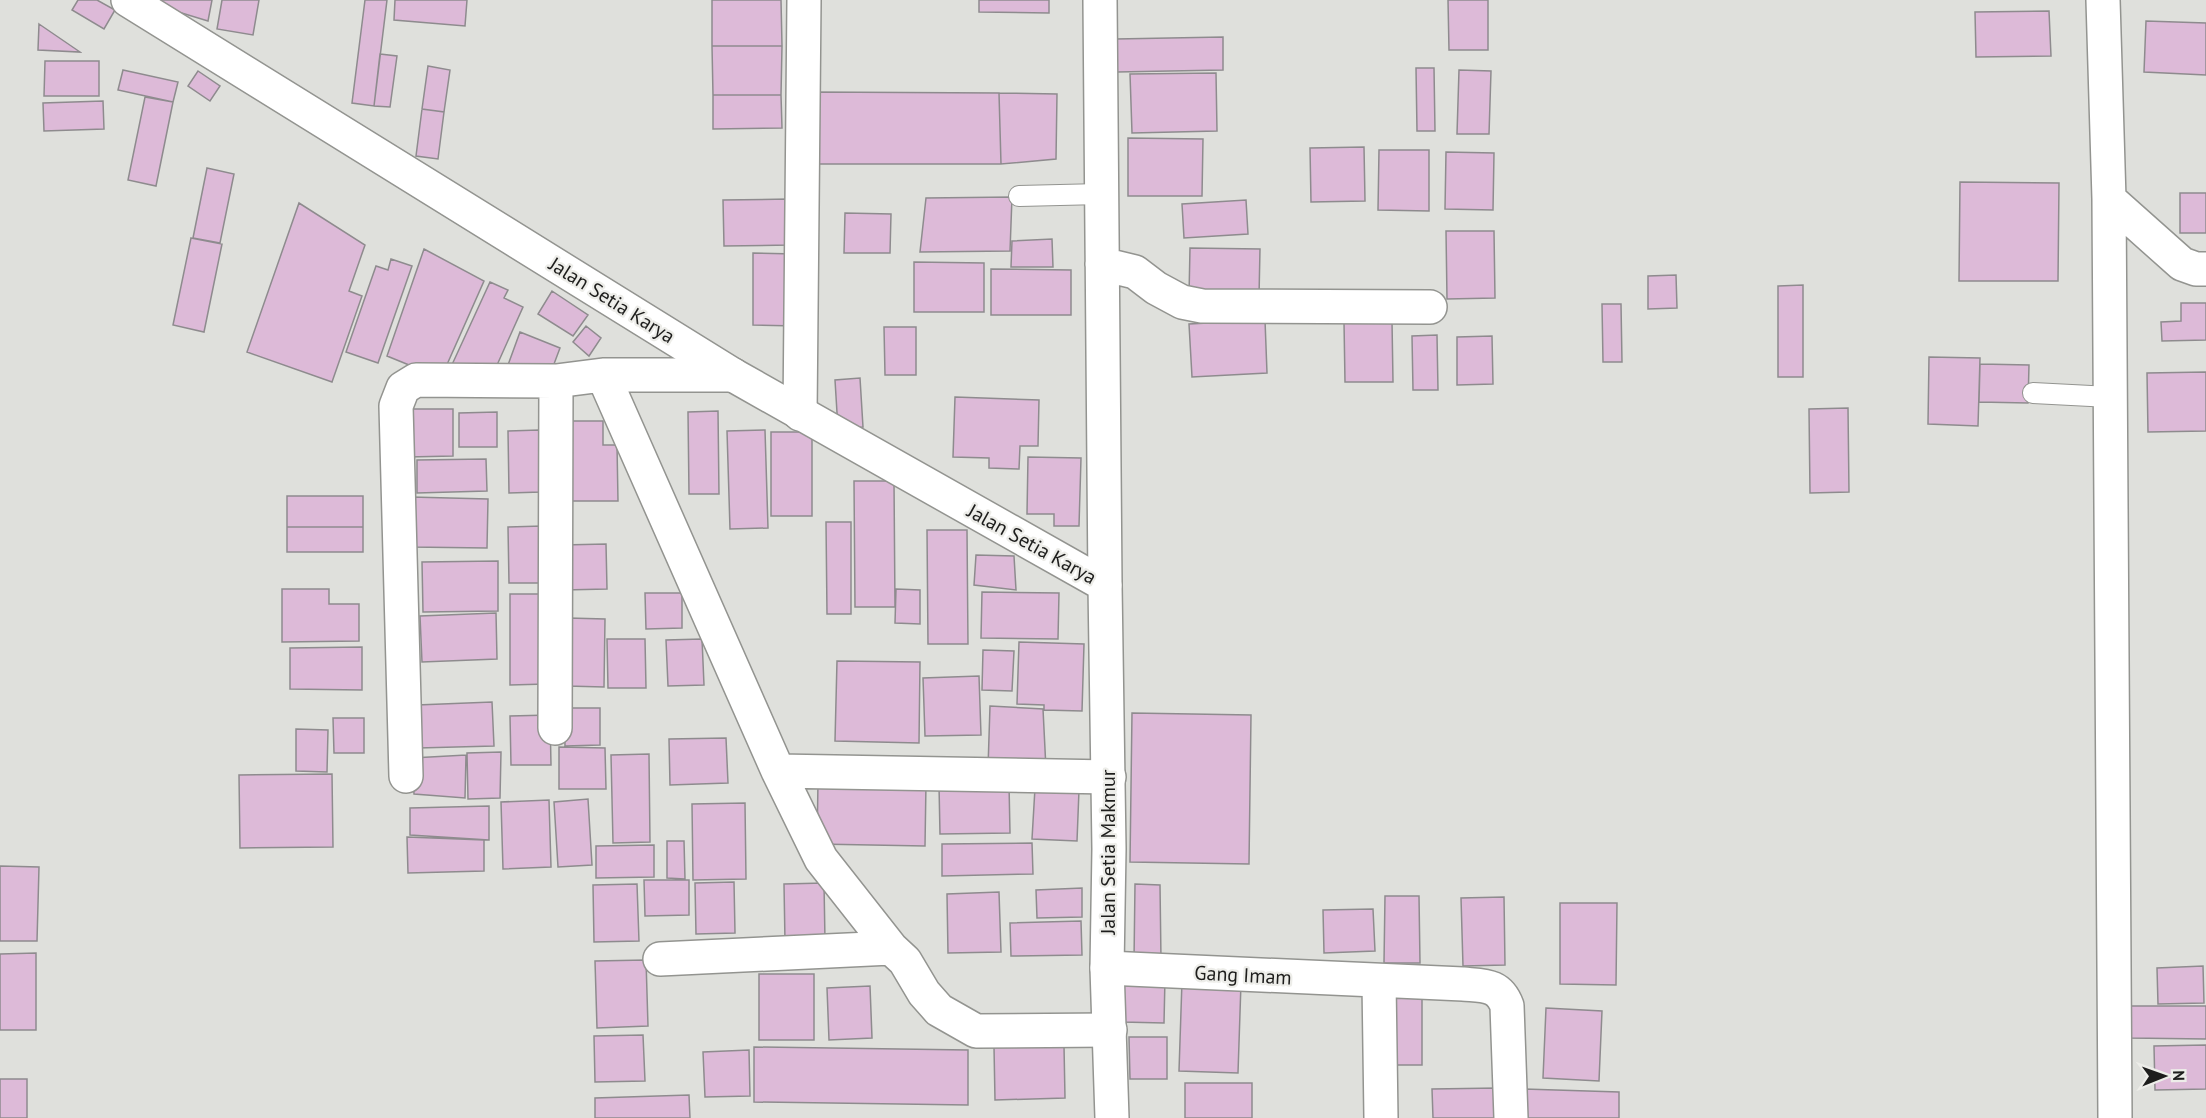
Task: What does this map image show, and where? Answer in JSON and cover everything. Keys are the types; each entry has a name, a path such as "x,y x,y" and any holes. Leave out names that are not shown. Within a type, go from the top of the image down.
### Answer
{"street":[{"name":"Jalan Setia Karya","path":"128,0 733,375 1105,585"},
{"path":"800,414 804,0"},
{"name":"Jalan Setia Makmur","path":"1100,0 1109,777 1107,968 1112,1118"},
{"path":"2103,0 2109,199 2115,1118"},
{"path":"2109,199 2182,264 2196,269 2206,269"},
{"path":"1102,264 1135,272 1156,288 1182,302 1202,306 1430,307"},
{"path":"603,375 778,771 821,859 891,948 905,961 924,993 939,1010 976,1031 1110,1030"},
{"path":"406,776 396,406 403,388 416,380 556,381 603,375 733,375"},
{"path":"555,728 556,381"},
{"path":"778,771 1109,777"},
{"path":"660,959 891,948"},
{"name":"Gang Imam","path":"1107,968 1496,988 1503,994 1507,1006 1511,1118"},
{"path":"1378,982 1381,1118"}],"lane":[{"path":"1019,196 1101,194"},
{"path":"2033,393 2110,397"}],"building":[{"path":"78,0 97,0 115,10 104,29 72,10"},
{"path":"152,0 212,0 208,21 152,4"},
{"path":"222,0 259,0 253,35 217,29"},
{"path":"365,0 387,0 374,106 352,103"},
{"path":"395,0 467,0 465,26 394,20"},
{"path":"712,0 781,0 782,46 712,46"},
{"path":"979,0 1049,0 1049,13 979,12"},
{"path":"1448,0 1488,0 1488,50 1449,50"},
{"path":"2049,11 2051,56 1976,57 1975,12"},
{"path":"2146,21 2206,23 2206,75 2144,72"},
{"path":"39,24 80,52 38,50"},
{"path":"1223,37 1223,70 1117,72 1116,39"},
{"path":"712,46 782,46 781,95 713,95"},
{"path":"380,54 397,56 390,107 374,106"},
{"path":"45,61 99,61 99,96 44,96"},
{"path":"428,66 450,70 444,112 422,109"},
{"path":"1416,68 1434,68 1435,131 1417,131"},
{"path":"123,70 178,82 173,102 118,90"},
{"path":"1459,70 1491,71 1489,134 1457,134"},
{"path":"198,71 220,86 210,101 188,86"},
{"path":"1216,73 1217,131 1132,133 1130,74"},
{"path":"810,92 999,93 1001,164 811,164"},
{"path":"999,93 1057,94 1056,159 1001,164"},
{"path":"713,95 781,95 782,128 713,129"},
{"path":"145,97 173,102 156,186 128,180"},
{"path":"103,101 104,129 44,131 43,103"},
{"path":"422,109 444,112 438,159 416,156"},
{"path":"1128,138 1203,139 1202,196 1128,196"},
{"path":"1364,147 1365,201 1311,202 1310,148"},
{"path":"1379,150 1429,150 1429,211 1378,210"},
{"path":"1446,152 1494,153 1493,210 1445,209"},
{"path":"207,168 234,174 220,243 193,238"},
{"path":"1960,182 2059,183 2058,281 1959,281"},
{"path":"2180,193 2206,193 2206,233 2180,233"},
{"path":"1012,197 1010,251 920,252 926,198"},
{"path":"789,199 790,245 724,246 723,200"},
{"path":"1246,200 1248,234 1184,238 1182,204"},
{"path":"299,203 365,245 349,291 362,296 332,382 247,352"},
{"path":"845,213 891,214 890,253 844,253"},
{"path":"1446,231 1494,231 1495,298 1447,299"},
{"path":"191,238 222,244 204,332 173,325"},
{"path":"1052,239 1053,267 1011,267 1012,241"},
{"path":"1190,248 1260,249 1259,297 1189,296"},
{"path":"424,249 484,281 441,378 387,356"},
{"path":"753,253 795,254 796,326 753,325"},
{"path":"391,259 412,266 378,363 346,352 376,266 388,270"},
{"path":"914,262 984,263 984,312 914,312"},
{"path":"991,269 1071,270 1071,315 991,315"},
{"path":"1676,275 1677,308 1648,309 1648,276"},
{"path":"490,282 508,290 504,298 523,307 493,374 450,369"},
{"path":"1803,285 1803,377 1778,377 1778,286"},
{"path":"552,291 588,315 573,336 538,314"},
{"path":"2181,303 2206,303 2206,340 2162,341 2161,322 2181,321"},
{"path":"1602,304 1621,304 1622,362 1603,362"},
{"path":"1265,320 1267,373 1192,377 1189,324"},
{"path":"1392,321 1393,382 1345,382 1344,322"},
{"path":"586,326 601,338 589,356 573,342"},
{"path":"884,327 916,327 916,375 885,375"},
{"path":"520,332 560,348 548,380 508,365"},
{"path":"1437,335 1438,390 1413,390 1412,336"},
{"path":"1492,336 1493,384 1457,385 1457,337"},
{"path":"1929,357 1980,358 1978,426 1928,424"},
{"path":"1980,364 2029,365 2028,403 1979,402"},
{"path":"2206,372 2206,431 2148,432 2147,373"},
{"path":"860,378 863,427 838,429 835,380"},
{"path":"955,397 1039,400 1038,446 1020,446 1019,469 989,468 989,458 953,457"},
{"path":"1848,408 1849,492 1810,493 1809,409"},
{"path":"406,409 453,409 453,456 407,457"},
{"path":"718,411 719,494 689,494 688,412"},
{"path":"497,412 497,447 459,447 459,413"},
{"path":"559,421 603,421 603,445 617,445 618,501 559,501"},
{"path":"539,430 541,492 509,493 508,431"},
{"path":"765,430 768,528 730,529 727,431"},
{"path":"771,432 812,432 812,516 771,516"},
{"path":"1028,457 1081,458 1079,526 1054,526 1054,514 1027,514"},
{"path":"486,459 487,491 417,493 417,460"},
{"path":"854,481 894,481 895,607 855,607"},
{"path":"287,496 363,496 363,527 287,527"},
{"path":"411,497 488,499 487,548 410,547"},
{"path":"826,522 851,522 851,614 827,614"},
{"path":"542,526 543,583 509,583 508,527"},
{"path":"287,527 363,527 363,552 287,552"},
{"path":"927,530 967,530 968,644 928,644"},
{"path":"606,544 607,589 563,590 562,545"},
{"path":"976,555 1014,556 1016,590 974,585"},
{"path":"498,561 498,611 423,612 422,562"},
{"path":"282,589 329,589 329,604 359,604 359,641 282,642"},
{"path":"896,589 920,590 920,624 895,623"},
{"path":"982,592 1059,593 1058,639 981,638"},
{"path":"645,593 682,593 682,628 646,629"},
{"path":"510,594 545,594 546,684 510,685"},
{"path":"496,613 497,659 422,662 420,616"},
{"path":"568,618 605,619 604,687 567,686"},
{"path":"607,639 645,639 646,688 608,688"},
{"path":"702,639 704,685 668,686 666,640"},
{"path":"1019,642 1084,644 1082,711 1044,710 1044,705 1017,704"},
{"path":"362,647 362,690 290,689 290,648"},
{"path":"983,650 1014,651 1012,691 982,690"},
{"path":"837,661 920,662 919,743 835,741"},
{"path":"979,676 981,735 925,736 923,678"},
{"path":"492,702 494,746 418,748 417,705"},
{"path":"990,706 1043,709 1046,769 988,768"},
{"path":"564,708 600,708 600,745 565,746"},
{"path":"1132,713 1251,715 1249,864 1130,862"},
{"path":"550,715 551,765 511,765 510,716"},
{"path":"333,718 364,718 364,753 334,753"},
{"path":"296,729 328,730 327,772 296,771"},
{"path":"726,738 728,783 670,785 669,739"},
{"path":"559,747 605,748 606,789 559,789"},
{"path":"501,752 500,798 468,799 467,753"},
{"path":"649,754 650,842 613,843 611,755"},
{"path":"466,755 465,798 414,794 412,758"},
{"path":"332,774 333,847 240,848 239,775"},
{"path":"818,782 926,783 925,846 817,844"},
{"path":"1009,784 1010,833 940,834 939,785"},
{"path":"1035,788 1079,790 1077,841 1032,839"},
{"path":"588,799 592,865 558,867 554,802"},
{"path":"549,800 551,867 503,869 501,802"},
{"path":"745,803 746,879 693,880 692,804"},
{"path":"489,806 489,840 410,835 410,808"},
{"path":"407,837 484,840 484,871 408,873"},
{"path":"667,841 684,841 685,879 667,878"},
{"path":"1032,843 1033,874 942,876 942,844"},
{"path":"654,845 654,877 596,878 596,846"},
{"path":"0,866 39,867 37,941 0,941"},
{"path":"644,880 689,880 689,915 645,916"},
{"path":"734,882 735,933 696,934 695,883"},
{"path":"824,883 825,941 785,942 784,884"},
{"path":"637,884 639,941 594,942 593,885"},
{"path":"1135,884 1160,885 1161,960 1134,961"},
{"path":"1082,888 1082,917 1037,918 1036,890"},
{"path":"999,892 1001,952 948,953 947,894"},
{"path":"1385,896 1419,896 1420,963 1384,963"},
{"path":"1504,897 1505,965 1463,966 1461,898"},
{"path":"1560,903 1617,903 1616,985 1560,984"},
{"path":"1373,909 1375,951 1324,953 1323,910"},
{"path":"1081,921 1082,955 1011,956 1010,923"},
{"path":"36,953 36,1030 0,1030 0,954"},
{"path":"646,960 648,1026 597,1028 595,961"},
{"path":"2203,966 2204,1003 2158,1004 2157,968"},
{"path":"759,974 814,974 814,1040 759,1040"},
{"path":"1123,977 1165,978 1164,1023 1122,1022"},
{"path":"1182,981 1241,983 1238,1073 1179,1071"},
{"path":"870,986 872,1038 829,1040 827,988"},
{"path":"1385,996 1422,996 1422,1065 1386,1065"},
{"path":"2129,1006 2206,1006 2206,1039 2129,1038"},
{"path":"1546,1008 1602,1011 1599,1081 1543,1078"},
{"path":"643,1035 645,1081 595,1082 594,1036"},
{"path":"1129,1037 1167,1037 1167,1079 1130,1079"},
{"path":"2206,1045 2206,1089 2155,1090 2154,1046"},
{"path":"1064,1046 1065,1098 995,1100 994,1047"},
{"path":"754,1047 968,1050 968,1105 754,1102"},
{"path":"749,1050 750,1096 705,1097 703,1052"},
{"path":"0,1079 27,1079 27,1118 0,1118"},
{"path":"1185,1083 1252,1083 1252,1118 1185,1118"},
{"path":"1498,1088 1499,1118 1433,1118 1432,1089"},
{"path":"1524,1089 1619,1092 1619,1118 1523,1118"},
{"path":"689,1095 690,1118 595,1118 595,1098"}]}
